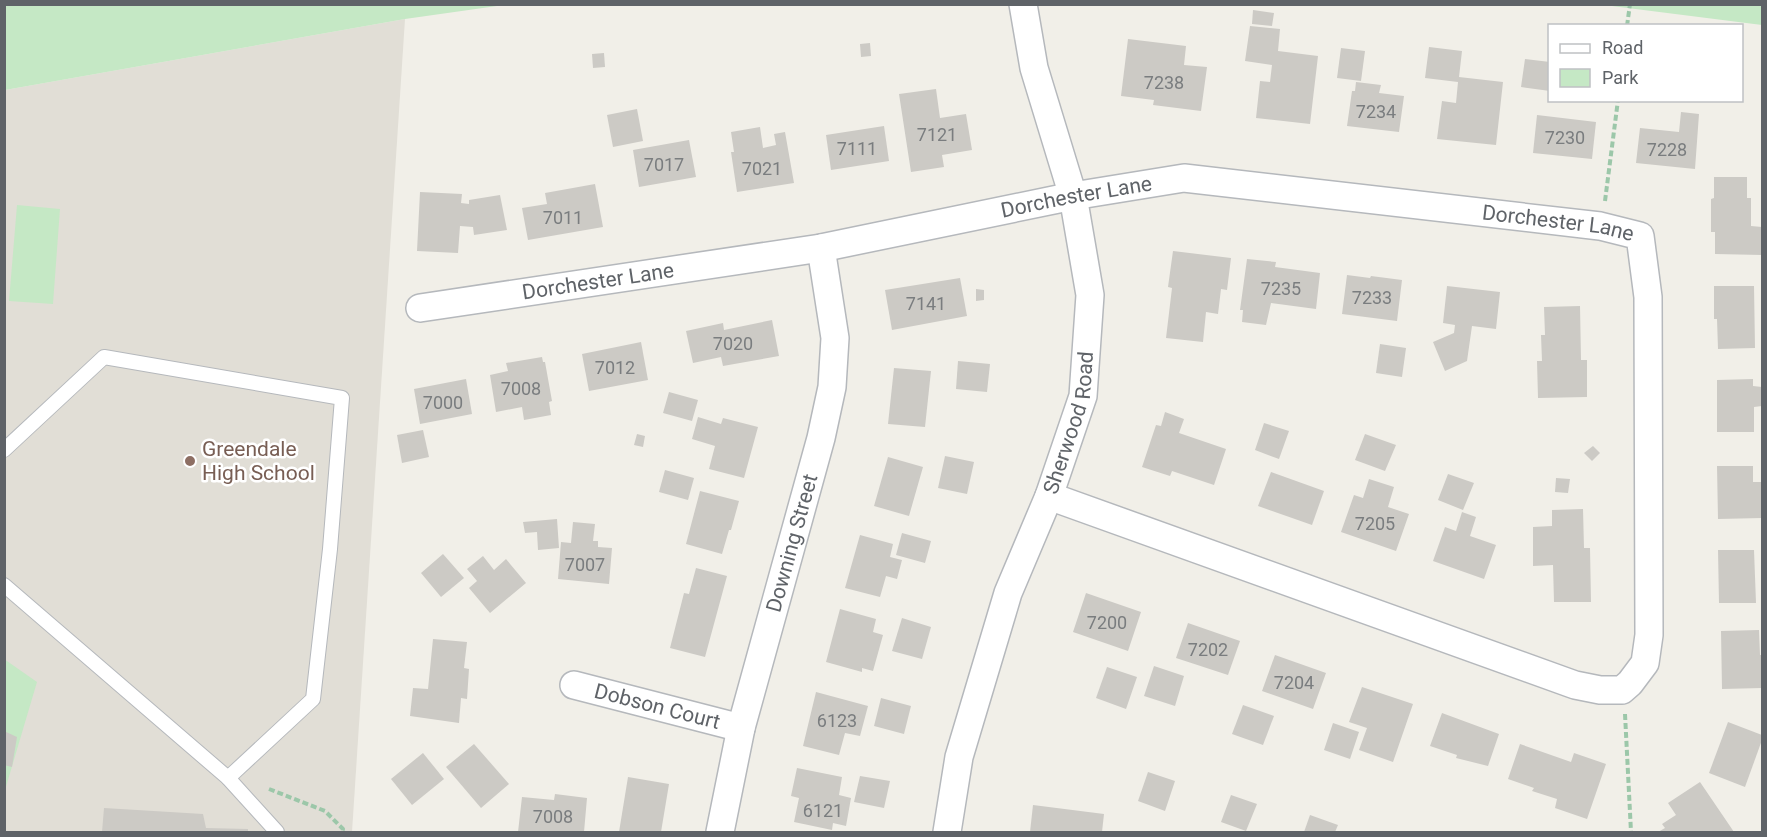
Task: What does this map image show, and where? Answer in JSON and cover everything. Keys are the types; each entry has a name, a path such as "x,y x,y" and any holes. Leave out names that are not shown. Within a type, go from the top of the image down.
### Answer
{"street":[{"name":"Sherwood Road","path":"947,832 959,757 1008,593 1050,496 1083,396 1090,295 1073,196 1034,68 1023,4"},
{"name":"Dorchester Lane","path":"420,308 821,248 1073,196 1184,178 1602,227 1640,236 1648,297 1649,635 1645,663 1622,690"},
{"name":"Downing Street","path":"720,832 741,728 821,438 832,387 835,338 821,248"},
{"path":"1050,496 1575,685 1600,690 1622,690"},
{"name":"Dobson Court","path":"574,685 741,728"}],"lane":[{"path":"4,450 104,357 342,398 330,549 313,699 228,777"},
{"path":"4,585 228,777 277,832"}],"path":[{"path":"1627,24 1630,4"},
{"path":"1602,227 1618,102"},
{"path":"1622,690 1631,832"},
{"path":"269,789 325,812 343,829 342,832"}],"shaded area":[{"name":"Greendale High School","path":"405,19 352,832 5,832 5,90"}],"green space":[{"path":"5,4 504,5 405,19 5,90"},
{"path":"1604,5 1762,5 1762,25"},
{"path":"17,205 60,209 53,304 9,301"},
{"path":"4,659 37,682 5,790 4,789"}],"building":[{"path":"1253,10 1274,13 1272,26 1252,24"},
{"path":"1250,26 1280,29 1278,51 1318,56 1310,124 1256,118 1260,81 1270,82 1272,65 1245,61"},
{"path":"1128,39 1186,46 1184,65 1207,67 1201,111 1153,105 1154,100 1121,96"},
{"path":"870,43 871,56 861,57 860,44"},
{"path":"1429,47 1462,51 1459,77 1503,82 1496,145 1437,139 1442,101 1456,103 1458,82 1425,78"},
{"path":"1341,48 1365,51 1361,81 1337,78"},
{"path":"604,53 605,67 593,68 592,54"},
{"path":"1525,59 1548,62 1548,91 1521,87"},
{"path":"1356,82 1381,85 1379,93 1404,96 1399,132 1347,126 1352,91 1355,91"},
{"path":"936,89 940,118 966,114 972,150 942,155 944,167 911,172 899,94"},
{"path":"637,109 643,141 613,147 607,115"},
{"path":"1681,112 1699,114 1695,169 1636,163 1640,128 1679,132"},
{"path":"1537,115 1596,122 1592,159 1533,153"},
{"path":"884,126 889,161 831,170 826,135"},
{"path":"760,127 763,148 776,145 774,134 785,132 794,183 737,192 731,152 734,152 731,132"},
{"path":"689,140 696,177 639,187 633,150"},
{"path":"1714,177 1747,177 1747,198 1751,198 1751,226 1762,227 1762,255 1715,254 1715,232 1711,232"},
{"path":"595,184 603,227 528,240 522,208 547,204 545,193"},
{"path":"420,192 462,194 461,203 469,204 469,200 500,195 507,230 474,235 473,227 460,226 458,253 417,251"},
{"path":"1173,251 1231,258 1227,290 1221,289 1218,314 1206,312 1203,342 1166,338 1172,288 1168,287"},
{"path":"1247,259 1276,262 1275,267 1320,273 1316,309 1271,303 1266,325 1242,322 1243,310 1240,310"},
{"path":"1347,275 1402,280 1397,321 1342,314"},
{"path":"960,278 967,316 892,330 885,290"},
{"path":"1447,286 1500,292 1496,329 1472,326 1467,361 1445,371 1433,342 1454,333 1455,325 1443,323"},
{"path":"1714,286 1754,286 1755,348 1718,349 1717,319 1714,319"},
{"path":"976,289 984,290 984,300 976,301"},
{"path":"1580,306 1581,360 1587,360 1587,397 1538,398 1537,361 1542,361 1541,335 1545,335 1544,307"},
{"path":"772,320 779,356 723,366 721,357 693,363 686,331 723,323 724,330"},
{"path":"641,342 648,380 589,391 582,354"},
{"path":"1380,344 1406,348 1402,377 1376,373"},
{"path":"542,357 545,362 552,401 549,402 551,415 524,420 522,407 496,412 490,375 508,371 506,363"},
{"path":"958,361 990,364 987,392 956,389"},
{"path":"894,368 931,371 925,427 888,424"},
{"path":"466,379 472,414 420,424 414,389"},
{"path":"1753,379 1753,386 1762,387 1762,406 1754,407 1754,432 1717,432 1717,380"},
{"path":"669,392 698,400 692,421 663,413"},
{"path":"1165,412 1184,419 1179,433 1226,449 1214,485 1172,471 1170,476 1142,467 1156,425 1161,426"},
{"path":"698,417 721,424 723,418 758,427 744,478 709,469 715,446 692,439"},
{"path":"1264,423 1289,431 1279,459 1255,450"},
{"path":"423,430 429,457 402,463 397,435"},
{"path":"637,434 645,436 643,447 634,445"},
{"path":"1365,434 1396,445 1385,471 1355,460"},
{"path":"1593,446 1600,453 1592,461 1584,453"},
{"path":"945,456 974,462 967,494 938,488"},
{"path":"888,457 923,467 909,516 874,506"},
{"path":"1717,466 1753,466 1753,482 1762,482 1762,518 1718,519"},
{"path":"665,470 694,478 688,500 659,492"},
{"path":"1271,472 1324,491 1312,525 1258,506"},
{"path":"1448,474 1474,483 1463,510 1438,500"},
{"path":"1556,478 1570,479 1568,493 1555,492"},
{"path":"1369,479 1394,487 1388,507 1409,514 1396,551 1341,532 1354,495 1363,498"},
{"path":"700,491 739,501 722,554 686,544"},
{"path":"1583,509 1584,548 1590,548 1591,602 1554,602 1553,565 1533,566 1533,527 1552,526 1552,510"},
{"path":"1462,512 1476,517 1470,536 1496,545 1484,579 1433,561 1445,527 1456,531"},
{"path":"557,519 559,548 538,550 537,532 525,533 523,522"},
{"path":"573,522 595,524 593,541 598,541 598,547 612,548 609,584 558,579 561,542 571,543"},
{"path":"902,533 931,541 925,563 896,555"},
{"path":"860,535 893,544 890,557 902,560 897,579 886,576 880,597 845,588"},
{"path":"1718,550 1754,550 1756,603 1719,603"},
{"path":"443,554 464,578 441,597 421,573"},
{"path":"483,556 494,570 506,559 526,583 490,613 469,588 477,581 467,569"},
{"path":"696,568 727,576 705,657 670,648 684,593 689,594"},
{"path":"1086,593 1141,612 1128,651 1073,632"},
{"path":"840,609 876,619 873,632 883,635 873,671 862,668 862,672 826,662"},
{"path":"902,618 931,627 922,659 892,651"},
{"path":"1188,623 1240,641 1228,675 1176,658"},
{"path":"1759,630 1762,688 1722,689 1721,631"},
{"path":"433,639 467,642 464,668 469,669 467,699 461,698 459,723 410,716 413,688 428,689"},
{"path":"1275,655 1326,673 1313,709 1262,691"},
{"path":"1154,666 1184,676 1175,706 1144,696"},
{"path":"1107,667 1137,677 1126,709 1096,698"},
{"path":"1362,687 1413,704 1393,762 1359,750 1367,728 1349,722"},
{"path":"816,692 868,706 860,736 845,733 839,755 803,746"},
{"path":"881,698 911,706 904,734 874,726"},
{"path":"1243,705 1274,716 1263,745 1232,734"},
{"path":"1442,713 1499,734 1488,766 1456,758 1457,755 1430,746"},
{"path":"1728,722 1762,735 1745,787 1709,773"},
{"path":"1333,723 1359,732 1350,759 1324,750"},
{"path":"4,731 17,737 12,767 4,765"},
{"path":"474,744 509,784 481,808 446,767"},
{"path":"1520,744 1571,762 1574,753 1606,764 1587,819 1555,808 1557,799 1532,791 1534,788 1508,779"},
{"path":"423,753 444,779 412,805 391,779"},
{"path":"797,768 842,777 839,795 851,798 846,826 833,823 832,830 794,822 799,798 791,796"},
{"path":"1148,772 1175,781 1165,811 1138,801"},
{"path":"860,776 890,781 884,808 854,802"},
{"path":"628,777 669,784 661,832 619,832"},
{"path":"1700,782 1734,832 1658,832 1665,828 1662,824 1676,815 1668,803"},
{"path":"555,794 587,798 584,832 518,832 522,797 554,800"},
{"path":"1231,795 1257,804 1246,831 1221,822"},
{"path":"1033,805 1104,814 1102,832 1030,832"},
{"path":"104,808 203,814 206,828 248,829 248,832 102,832"},
{"path":"1310,815 1338,825 1335,832 1304,832"}],"place":[{"name":"Greendale High School","path":"190,461"}]}
